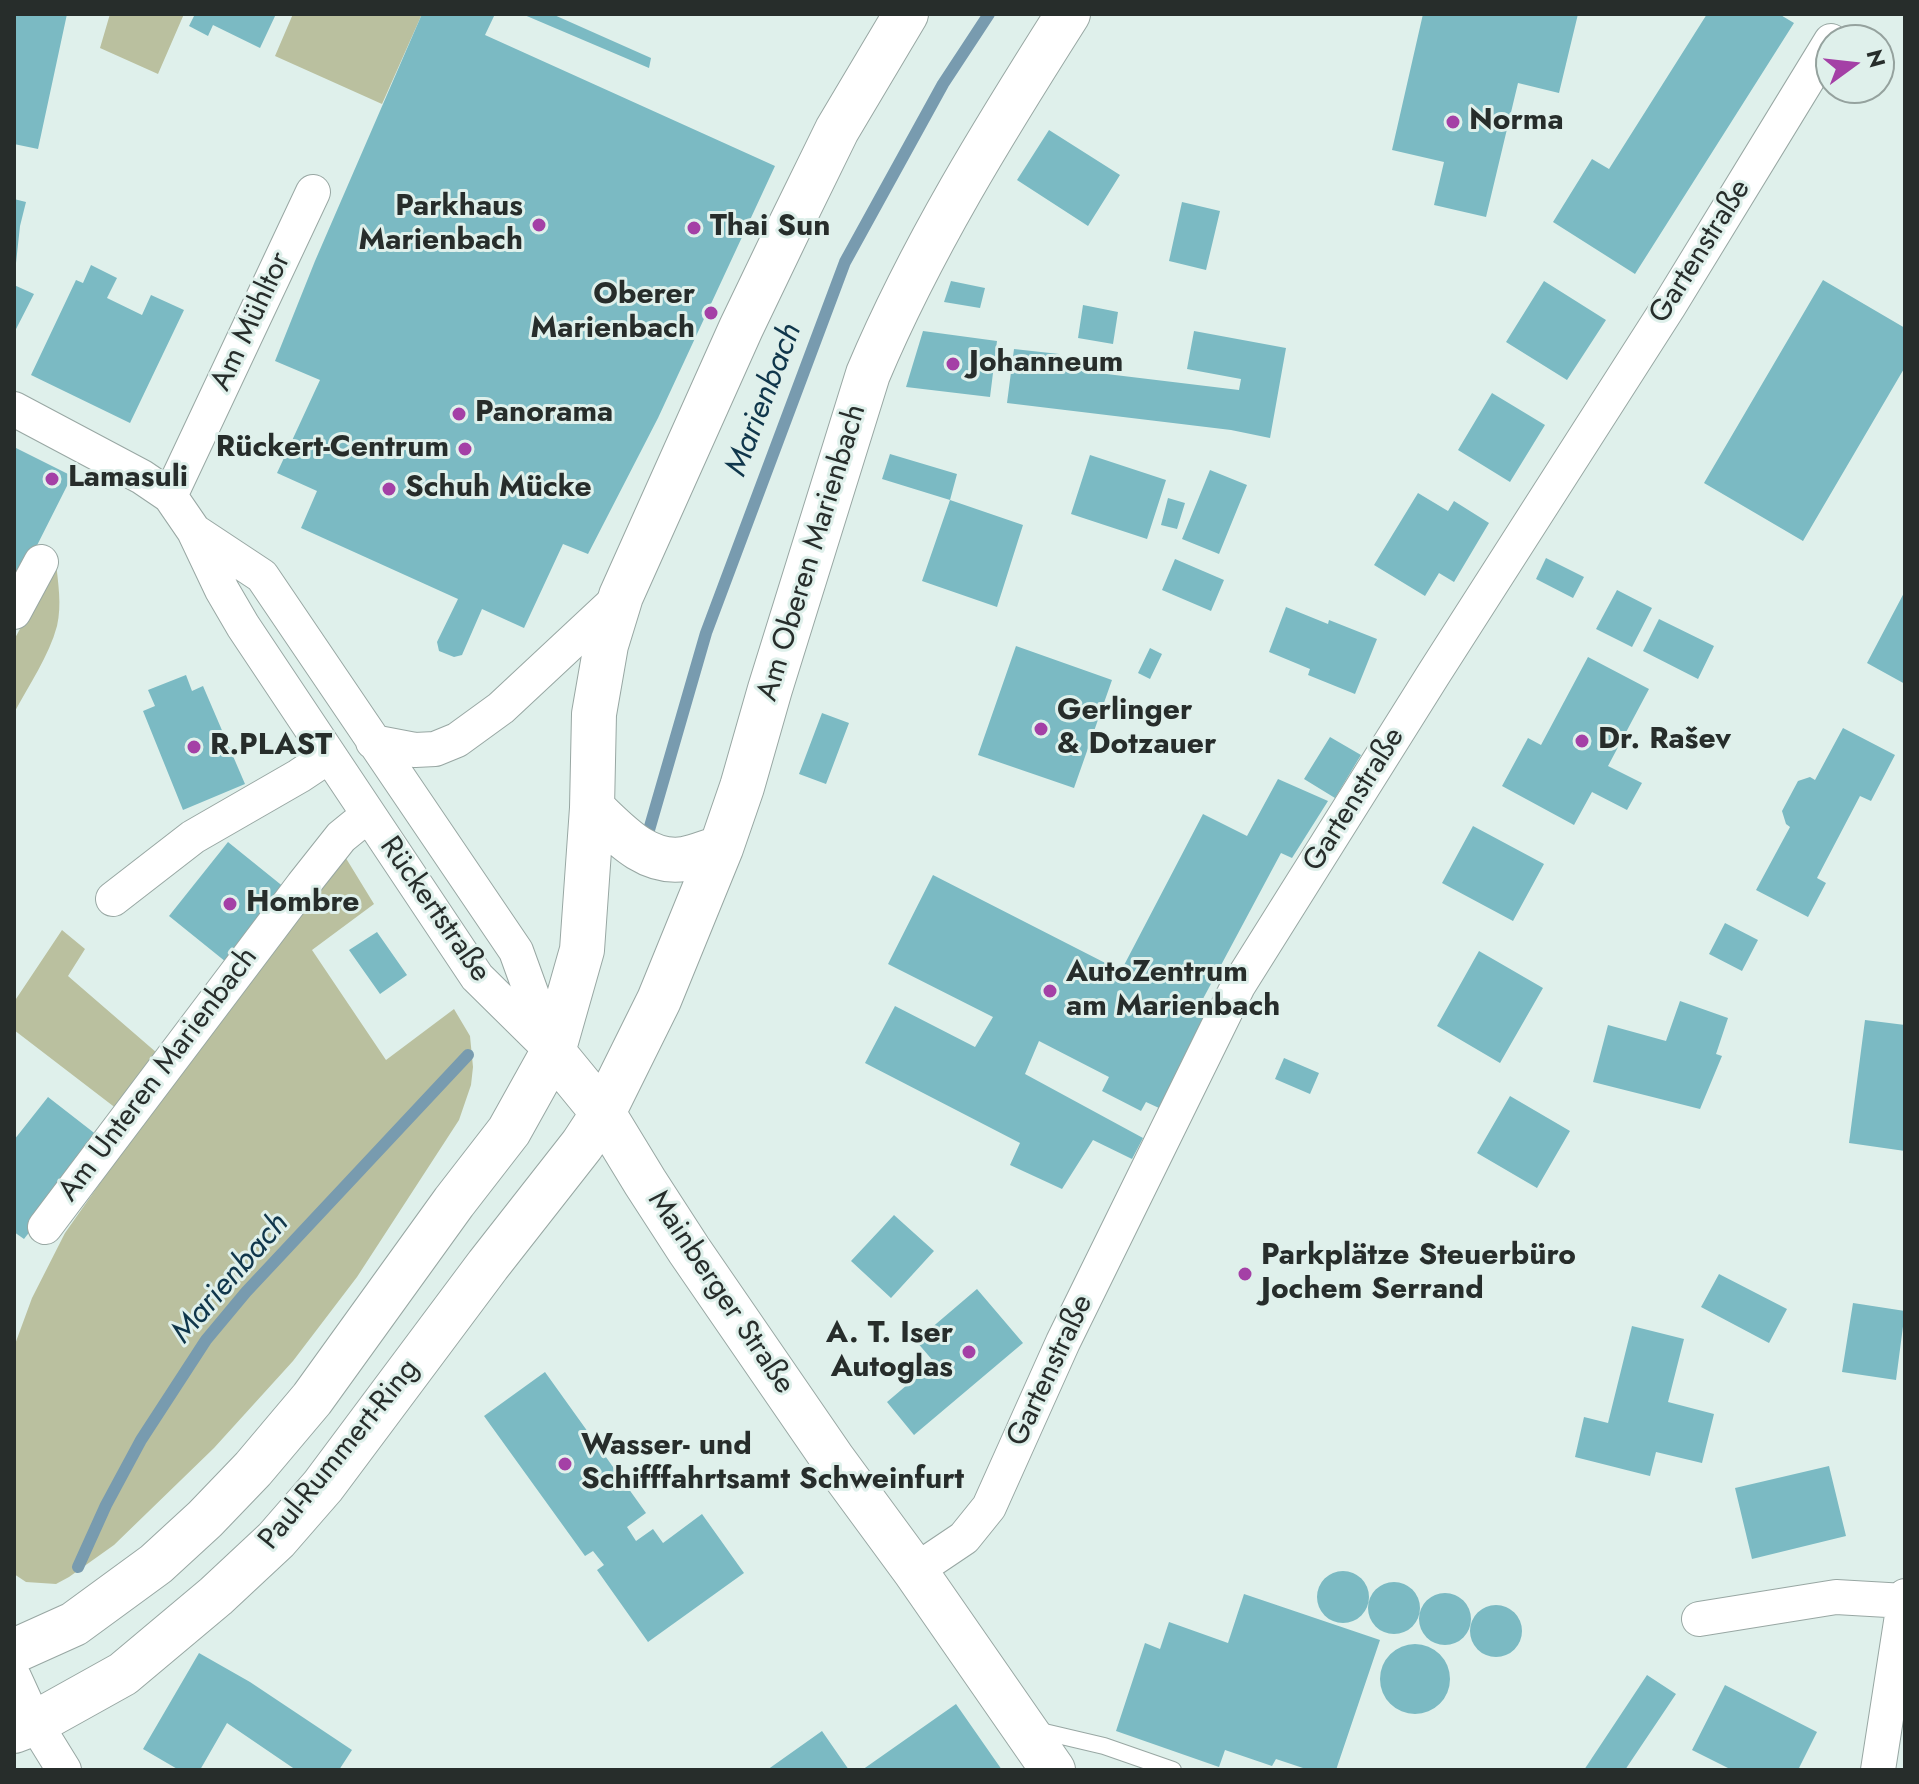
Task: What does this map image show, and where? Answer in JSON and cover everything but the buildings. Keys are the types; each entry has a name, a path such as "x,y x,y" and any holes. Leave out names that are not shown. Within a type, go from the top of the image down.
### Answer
{"main road":[{"path":"553,1052 582,950 592,808 594,714 606,645 621,596 795,215 837,130 906,14"},
{"name":"Am Oberen Marienbach","path":"603,1113 659,1000 721,848 873,361 919,266 1020,90 1068,14"},
{"path":"592,808 647,854 682,859 721,848"},
{"name":"Mainberger Straße","path":"553,1052 603,1113 689,1250 1053,1770"},
{"name":"Paul-Rummert-Ring","path":"14,1651 74,1624 156,1564 253,1469 312,1399 509,1131 553,1052"},
{"name":"Paul-Rummert-Ring","path":"24,1727 123,1674 216,1596 276,1540 323,1486 496,1254 582,1145 603,1113"}],"street":[{"name":"Gartenstraße","path":"915,1571 964,1538 989,1507 1063,1342 1238,986 1661,319 1815,66"},
{"name":"Am Mühltor","path":"170,496 313,192"},
{"name":"Rückertstraße","path":"14,409 142,477 170,496 194,531 222,590 477,977 553,1052"},
{"name":"Rückertstraße","path":"194,531 262,576 516,951 553,1052"},
{"path":"14,612 41,562"},
{"path":"373,742 415,750 435,749 457,740 501,708 621,596"},
{"path":"113,899 193,837 329,756"},
{"name":"Am Unteren Marienbach","path":"45,1227 303,885 341,837 368,815"},
{"path":"1699,1619 1836,1597 1905,1599 1878,1770"},
{"path":"14,1677 24,1727 64,1770"}],"lane":[{"path":"1023,1727 1104,1746 1173,1770"}],"green space":[{"path":"110,14 184,14 158,74 100,48"},
{"path":"293,14 422,14 382,104 275,56"},
{"path":"56,562 57,626 44,659 14,713 14,640"},
{"path":"344,855 374,904 312,950 386,1060 454,1009 470,1036 473,1067 471,1085 459,1120 357,1277 293,1361 214,1448 114,1545 56,1584 26,1582 14,1574 14,1347 32,1298 65,1233 218,1015"},
{"path":"62,930 85,949 68,976 157,1053 117,1109 14,1030 14,1002"}],"waterway":[{"name":"Marienbach","path":"649,830 706,633 845,262 943,84 989,14"},
{"name":"Marienbach","path":"78,1567 106,1505 141,1440 206,1340 246,1292 468,1055"}],"place":[{"name":"Norma","path":"1453,122"},
{"name":"Parkhaus Marienbach","path":"539,225"},
{"name":"Thai Sun","path":"694,228"},
{"name":"Oberer Marienbach","path":"711,313"},
{"name":"Johanneum","path":"953,364"},
{"name":"Panorama","path":"459,414"},
{"name":"Rückert-Centrum","path":"465,449"},
{"name":"Lamasuli","path":"52,479"},
{"name":"Schuh Mücke","path":"389,489"},
{"name":"Gerlinger & Dotzauer","path":"1041,729"},
{"name":"Dr. Rašev","path":"1582,741"},
{"name":"R.PLAST","path":"194,747"},
{"name":"Hombre","path":"230,904"},
{"name":"AutoZentrum am Marienbach","path":"1050,991"},
{"name":"Parkplätze Steuerbüro Jochem Serrand","path":"1245,1274"},
{"name":"A. T. Iser Autoglas","path":"969,1352"},
{"name":"Wasser- und Schifffahrtsamt Schweinfurt","path":"565,1464"}]}
